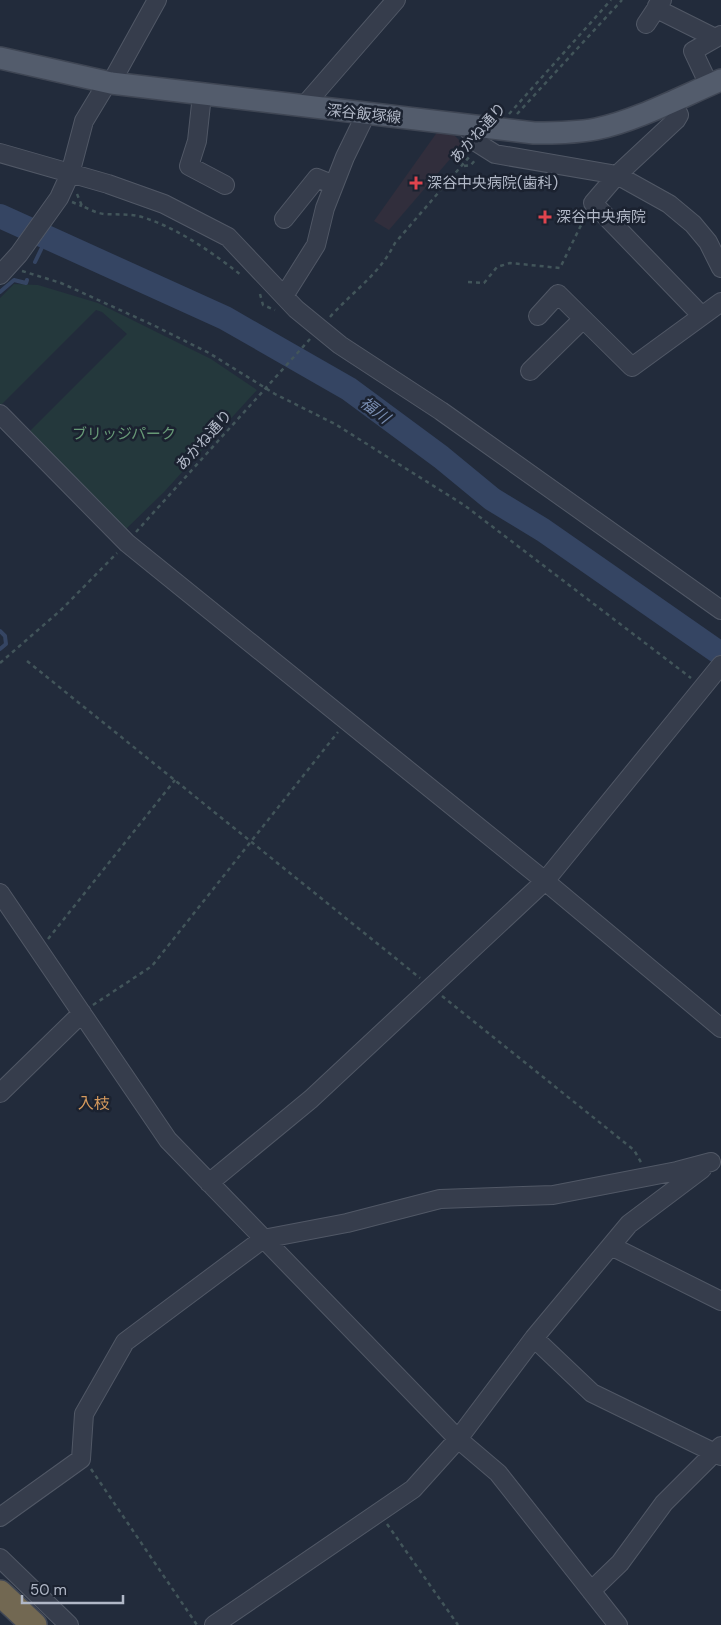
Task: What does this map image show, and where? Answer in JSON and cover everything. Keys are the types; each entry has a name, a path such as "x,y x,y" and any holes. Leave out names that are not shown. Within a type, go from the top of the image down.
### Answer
{"highway":[{"path":"0,1593 34,1625"}],"main road":[{"name":"深谷飯塚線","path":"0,58 109,83 499,129 558,133 597,129 622,122 715,82"}],"street":[{"path":"9,265 73,182 84,121 109,83 157,0"},
{"path":"303,107 396,0"},
{"path":"646,24 659,3"},
{"path":"659,3 663,12 718,37"},
{"path":"715,82 693,51 718,37"},
{"path":"202,95 197,141 189,166 226,185"},
{"path":"672,100 679,115 676,120 617,174 593,202 702,316"},
{"path":"282,304 316,245 325,208 366,114"},
{"path":"466,125 471,136 480,145 495,154 617,174 669,204 693,224 708,242 721,268"},
{"path":"0,153 73,182 108,184 164,204 228,237 282,304 440,411 721,610"},
{"path":"284,219 317,178 334,185"},
{"path":"538,316 558,294 632,367 721,302"},
{"path":"530,370 583,319"},
{"path":"0,414 127,543 545,881 721,1028"},
{"path":"209,1184 311,1099 545,881 721,664"},
{"path":"0,893 168,1140 458,1439 498,1473 618,1625"},
{"path":"0,1093 82,1013"},
{"path":"0,1517 82,1460 84,1414 125,1342 263,1239 348,1223 440,1199 554,1195 677,1172 716,1159"},
{"path":"214,1625 413,1489 458,1439 534,1338 629,1224 716,1159"},
{"path":"611,1246 721,1301"},
{"path":"534,1338 592,1393 719,1451 664,1502 620,1563 591,1591"},
{"path":"0,1558 69,1625"}],"path":[{"name":"あかね通り","path":"499,129 611,0"},
{"name":"あかね通り","path":"499,129 622,0"},
{"name":"あかね通り","path":"329,319 351,294 359,291 388,257 395,243 480,145"},
{"path":"73,182 82,206 101,213 132,214 146,218 190,240 248,281"},
{"path":"468,282 484,283 497,267 510,263 560,268 593,202"},
{"path":"9,265 91,296 209,353 266,389 335,424 464,504 704,684"},
{"path":"260,293 263,305 282,304"},
{"name":"あかね通り","path":"131,538 272,384 314,335"},
{"path":"0,663 62,609 124,546"},
{"path":"27,661 634,1150 649,1176"},
{"path":"82,1013 152,966 346,721"},
{"path":"39,950 175,780"},
{"path":"82,1460 89,1466 197,1625"},
{"path":"379,1512 458,1625"}],"shaded area":[{"name":"深谷中央病院(歯科)","path":"438,131 451,132 463,144 389,230 374,221"}],"green space":[{"name":"ブリッジパーク","path":"14,284 38,285 98,303 211,359 257,390 164,492 124,531 27,434 127,334 102,312 96,310 0,406 0,298"}],"waterway":[{"name":"福川","path":"0,216 225,318 349,389 441,457 492,499 543,530 721,654"},
{"path":"35,262 47,237"},
{"path":"0,292 14,280 26,283 27,280"},
{"path":"0,631 5,636 6,644 0,649"}],"place":[{"name":"深谷中央病院(歯科)","path":"416,183"},
{"name":"深谷中央病院","path":"545,217"}],"district":[{"name":"入枝","path":"94,1103"}]}
